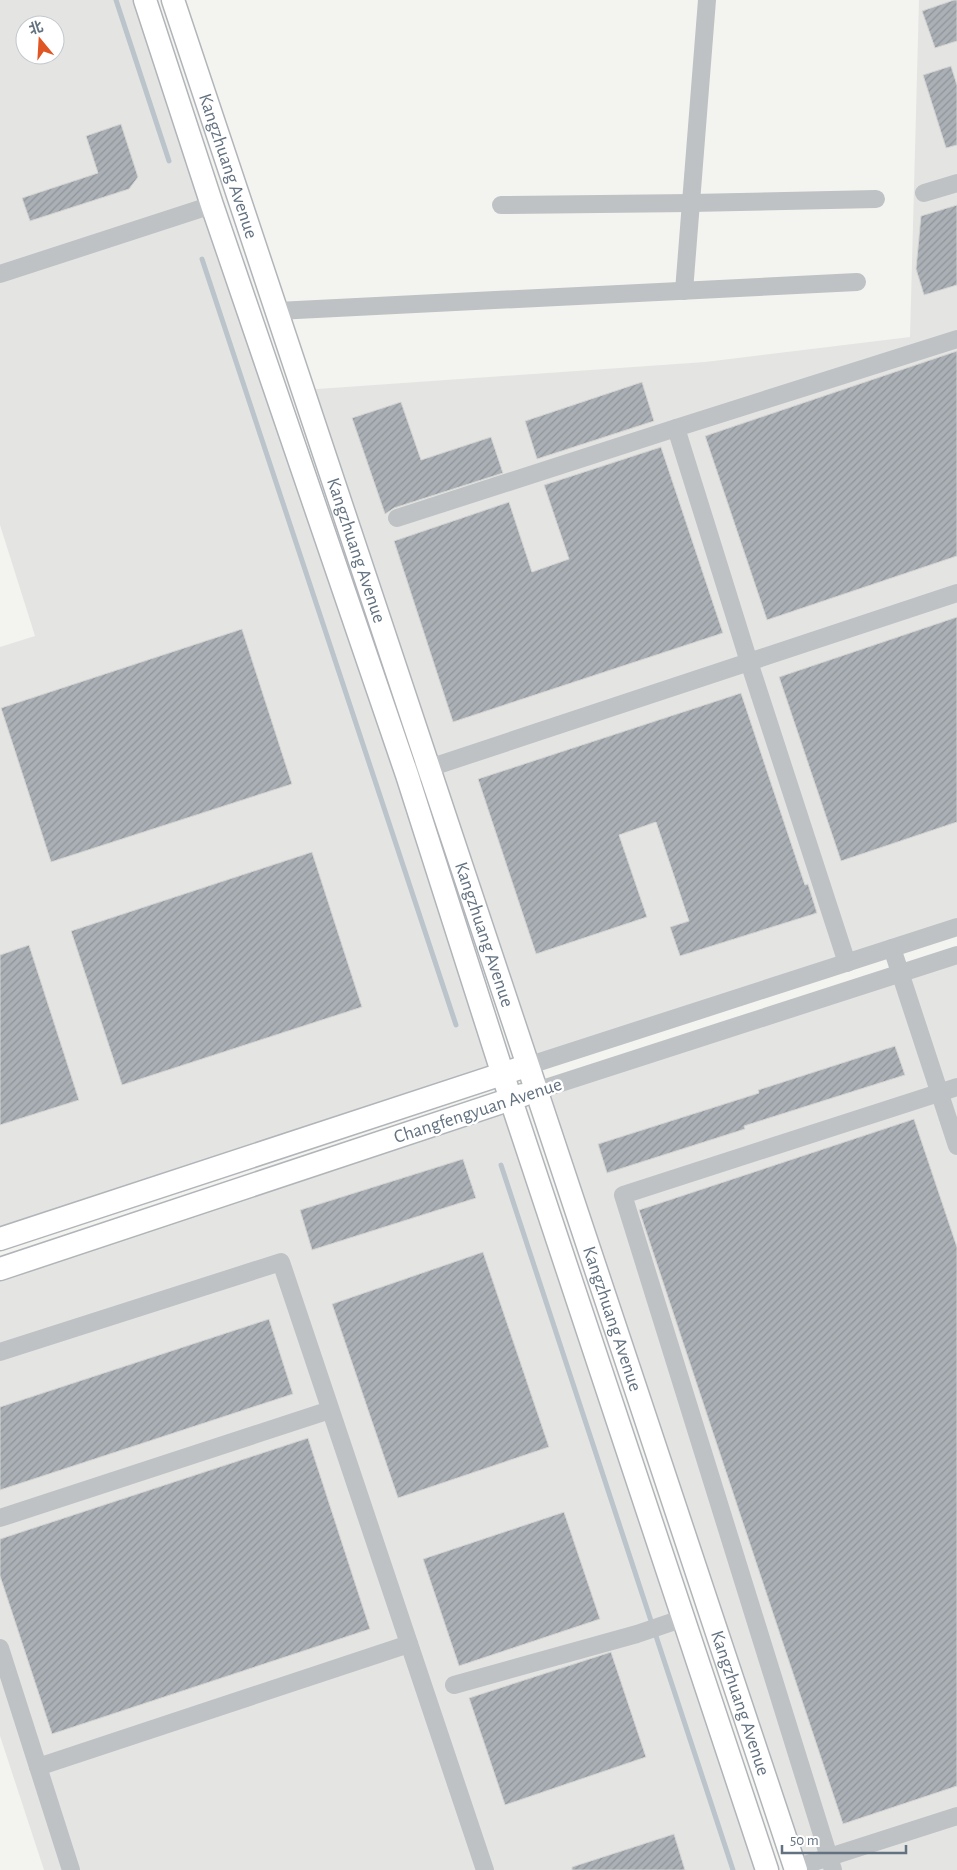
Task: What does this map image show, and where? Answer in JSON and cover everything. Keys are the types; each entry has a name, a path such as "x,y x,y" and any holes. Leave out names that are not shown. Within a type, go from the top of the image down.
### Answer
{"main road":[{"name":"Kangzhuang Avenue","path":"145,0 212,205 407,775 502,1074 767,1870"},
{"name":"Kangzhuang Avenue","path":"173,0 796,1869"},
{"name":"Changfengyuan Avenue","path":"0,1239 527,1066"},
{"name":"Changfengyuan Avenue","path":"0,1269 536,1091"}],"street":[{"path":"684,291 707,0"},
{"path":"924,193 957,183"},
{"path":"501,205 691,204 876,199"},
{"path":"0,274 212,205"},
{"path":"277,311 857,282"},
{"path":"397,518 957,339"},
{"path":"676,428 749,662 847,963"},
{"path":"407,775 957,593"},
{"name":"Changfengyuan Avenue","path":"527,1066 957,927"},
{"path":"892,948 957,1146"},
{"name":"Changfengyuan Avenue","path":"536,1091 957,955"},
{"path":"831,1863 623,1195 957,1087"},
{"path":"0,1352 281,1262 485,1870"},
{"path":"0,1518 330,1410"},
{"path":"454,1685 637,1634 684,1618"},
{"path":"38,1767 409,1644"},
{"path":"0,1648 71,1870"},
{"path":"796,1869 831,1863 957,1816"}],"shaded area":[{"path":"0,0 145,0 502,1074 0,1239 0,647 35,636 0,525"},
{"path":"919,0 957,0 957,927 527,1066 303,390 705,362 910,337"},
{"path":"957,955 957,1870 796,1870 536,1091"},
{"path":"511,1100 767,1870 44,1870 0,1736 0,1269"}],"building":[{"path":"957,0 957,41 935,48 922,11"},
{"path":"951,66 957,85 957,145 946,148 923,75"},
{"path":"121,124 138,177 129,189 30,221 22,198 98,173 86,136"},
{"path":"957,205 957,285 924,295 916,269 921,216"},
{"path":"957,351 957,556 767,620 705,436"},
{"path":"642,382 654,421 537,459 525,421"},
{"path":"401,402 421,460 491,437 503,473 394,508 385,514 352,418"},
{"path":"661,447 723,633 453,722 394,541 509,502 532,572 569,559 544,485"},
{"path":"957,617 957,822 841,861 779,677"},
{"path":"242,629 292,784 51,862 1,708"},
{"path":"741,693 805,885 808,884 817,913 680,956 670,927 689,921 656,822 619,835 647,917 536,954 478,779"},
{"path":"312,852 362,1007 122,1085 71,931"},
{"path":"29,945 79,1100 0,1125 0,955"},
{"path":"895,1046 905,1075 744,1126 745,1129 607,1173 598,1144 759,1093 758,1090"},
{"path":"914,1119 957,1247 957,1786 843,1824 639,1210"},
{"path":"463,1159 476,1198 312,1250 300,1210"},
{"path":"483,1252 549,1447 398,1498 332,1304"},
{"path":"269,1319 293,1394 0,1490 0,1407"},
{"path":"308,1438 370,1629 52,1734 0,1576 0,1539"},
{"path":"564,1512 600,1619 459,1666 423,1559"},
{"path":"611,1652 646,1757 505,1805 469,1698"},
{"path":"674,1834 685,1870 572,1870 572,1867"}],"waterway":[{"path":"116,0 169,161"},
{"path":"202,259 456,1025"},
{"path":"501,1165 733,1870"}]}
